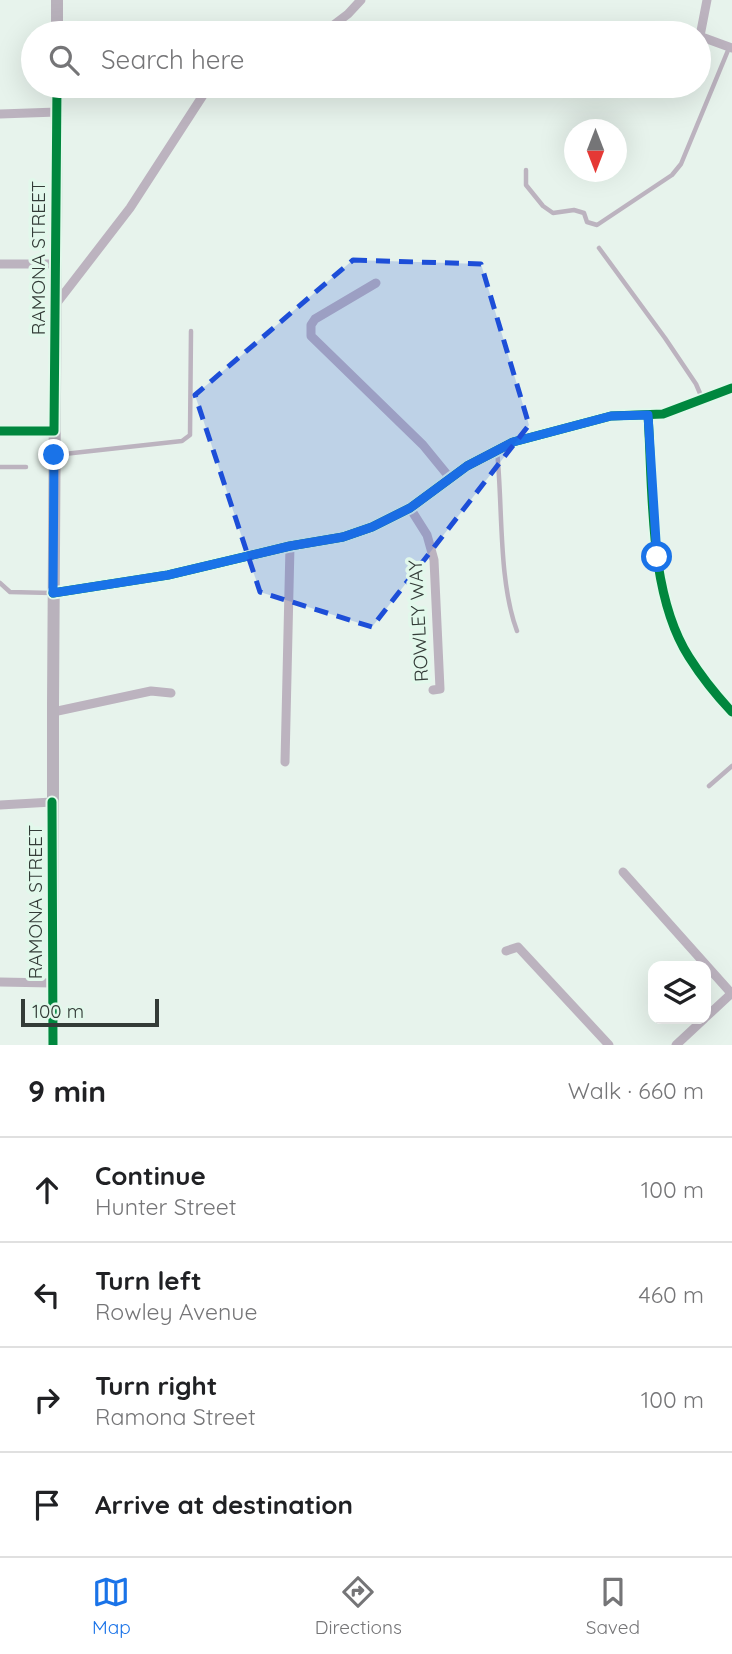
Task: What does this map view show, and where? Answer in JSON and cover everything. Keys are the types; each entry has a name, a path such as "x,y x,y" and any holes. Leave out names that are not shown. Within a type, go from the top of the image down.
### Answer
{"main road":[{"path":"57,0 57,21"},
{"name":"RAMONA STREET","path":"53,1045 52,712 57,98"},
{"path":"0,431 54,431"}],"street":[{"path":"337,21 361,0"},
{"path":"702,21 707,0"},
{"path":"711,40 731,47"},
{"path":"56,304 130,208 201,98"},
{"path":"0,114 57,112"},
{"path":"0,264 56,264"},
{"path":"376,283 315,319 311,325 311,336 423,445 450,478"},
{"path":"53,593 168,575 290,546 343,537 410,508 467,466 537,434 611,416 663,414 732,388"},
{"path":"648,415 657,557 662,583 676,629 688,656 732,712"},
{"name":"ROWLEY WAY","path":"410,508 427,535 434,559 440,689 433,690"},
{"path":"285,762 290,546"},
{"path":"52,712 151,691 170,693"},
{"path":"0,805 52,802"},
{"path":"623,872 732,993 711,1012"},
{"path":"506,951 518,947 609,1045"},
{"path":"0,982 52,983"},
{"path":"676,1045 699,1024"}],"lane":[{"path":"711,94 731,47"},
{"path":"526,170 526,185 543,206 553,213 580,211 584,213 587,222 597,225 672,176 681,164 709,98"},
{"path":"599,248 696,384 703,399"},
{"path":"54,455 182,441 190,435 191,331"},
{"path":"496,451 508,590 517,632"},
{"path":"0,467 26,467"},
{"path":"0,583 10,592 53,593"},
{"path":"709,786 732,766"}],"highlighted area":[{"path":"353,260 481,264 529,425 372,627 260,592 195,395"}],"cycle path":[{"path":"0,431 54,431 57,98"},
{"path":"53,593 168,575 290,546 343,537 372,527 410,508 467,466 513,442 611,416 663,414 732,388"},
{"path":"648,415 655,540 666,603 689,657 709,686 732,712"},
{"path":"52,802 53,1045"}],"route":[{"path":"54,455 53,593 168,575 290,546 343,537 372,527 410,508 467,466 513,442 611,416 648,415 657,557"}]}
